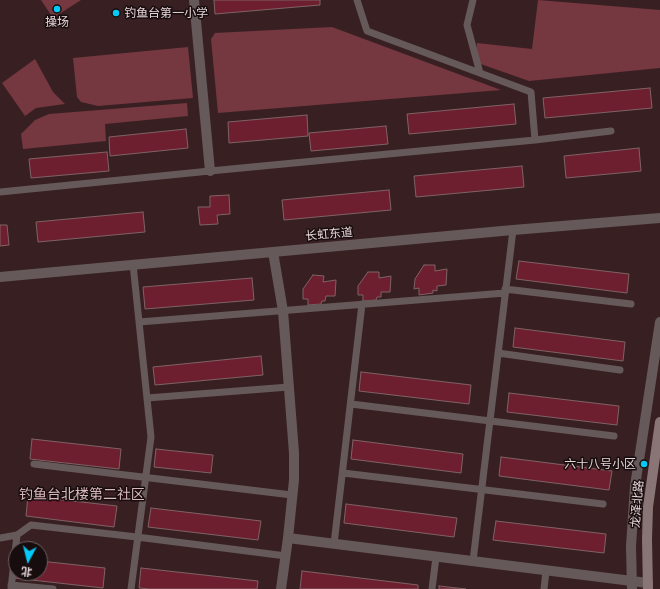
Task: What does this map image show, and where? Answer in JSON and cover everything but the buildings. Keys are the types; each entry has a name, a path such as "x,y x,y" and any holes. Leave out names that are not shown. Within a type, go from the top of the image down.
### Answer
{"main road":[{"name":"龙泽北路","path":"648,586 648,507 660,422"}],"street":[{"path":"194,0 210,171"},
{"name":"长虹东道","path":"0,277 512,230 660,218"},
{"path":"273,252 284,311 294,453 294,480 281,589"},
{"path":"631,585 631,546 635,486 660,322"},
{"path":"288,538 546,571 631,585 648,586"}],"lane":[{"path":"357,0 367,31 531,92 536,140"},
{"path":"473,0 467,25 480,73"},
{"path":"0,192 536,140 611,131"},
{"path":"473,562 512,230"},
{"path":"131,589 151,437 132,264"},
{"path":"139,322 284,311 505,291 631,304"},
{"path":"334,544 362,304"},
{"path":"498,353 620,370"},
{"path":"147,398 290,386"},
{"path":"351,404 614,436"},
{"path":"34,464 292,495"},
{"path":"343,473 603,504"},
{"path":"0,538 17,535 31,525 286,556"},
{"path":"17,535 11,587 53,589"},
{"path":"432,589 436,557"},
{"path":"544,589 546,571"}],"shaded area":[{"name":"操场","path":"41,0 81,0 53,18"},
{"path":"538,0 660,10 660,68 529,81 475,62 477,43 532,49"},
{"path":"332,27 501,90 218,113 211,39 215,33"},
{"path":"188,47 193,98 98,106 81,102 77,97 73,58"},
{"path":"35,59 53,92 65,104 36,108 25,116 2,83"},
{"path":"187,103 188,116 105,124 106,141 23,149 21,134 35,120 49,114"}],"place":[{"name":"操场","path":"57,9"},
{"name":"钓鱼台第一小学","path":"116,13"},
{"name":"六十八号小区","path":"644,464"}],"district":[{"name":"钓鱼台北楼第二社区","path":"82,494"}]}
